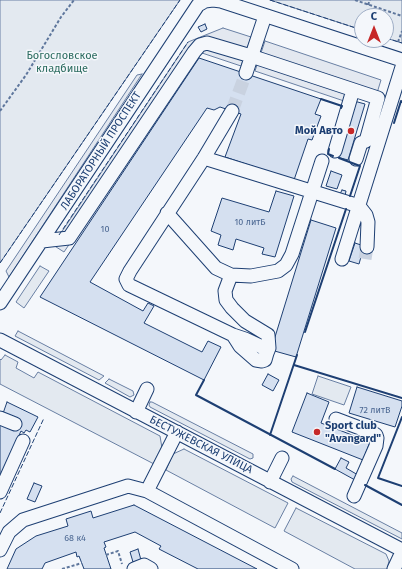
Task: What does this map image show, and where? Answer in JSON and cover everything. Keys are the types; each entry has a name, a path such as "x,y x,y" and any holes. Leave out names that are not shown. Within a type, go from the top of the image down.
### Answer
{"street":[{"path":"205,0 221,1 402,60"},
{"name":"ЛАБОРАТОРНЫЙ ПРОСПЕКТ","path":"0,304 193,10 205,0"},
{"path":"246,73 265,16"},
{"path":"42,241 69,238 194,52 200,45 207,43 378,98 366,141 361,142 356,159"},
{"path":"342,259 402,67"},
{"path":"335,151 353,90"},
{"path":"231,274 225,291 226,300 245,321 268,335 269,348 267,353 262,347 233,335 127,282 127,275 204,158 232,111"},
{"path":"204,158 359,206 366,215 368,222 367,247"},
{"path":"168,213 216,268 231,274 251,276 278,272 286,265 292,254 322,161"},
{"name":"БЕСТУЖЕВСКАЯ УЛИЦА","path":"0,340 402,551"},
{"path":"136,412 147,389"},
{"path":"0,418 15,424"},
{"path":"336,419 376,434 377,438 376,446 354,496"},
{"path":"147,491 177,432"},
{"path":"0,492 23,441"},
{"path":"270,482 282,458"},
{"path":"0,550 9,532 22,520 128,486 147,491 292,569"},
{"path":"394,569 402,551"},
{"path":"134,569 144,565 151,569"}],"path":[{"path":"0,111 26,76 61,17 74,0"},
{"path":"355,0 402,16"},
{"path":"368,5 370,0"},
{"path":"398,42 402,31"},
{"path":"106,555 118,551 124,569"},
{"path":"62,569 72,568 82,562"}],"green space":[{"name":"Богословское кладбище","path":"0,0 180,0 0,263"},
{"path":"270,0 402,0 402,43 394,40 394,8 354,8 354,27"},
{"path":"40,266 49,271 24,308 16,302"},
{"path":"18,331 104,376 99,380 15,336"},
{"path":"5,355 18,362 16,368 34,378 38,372 160,436 162,448 154,464 0,384 0,359 1,360"},
{"path":"318,376 351,387 344,405 312,394"},
{"path":"109,379 133,391 134,395 130,397 105,383"},
{"path":"150,402 253,454 253,458 250,459 150,407"},
{"path":"184,449 288,503 275,528 166,470 173,454"},
{"path":"293,476 402,533 402,539 292,482 291,479"},
{"path":"296,508 386,554 389,561 387,569 355,569 284,531"}],"shaded area":[{"path":"223,28 251,37 241,66 199,52 64,252 53,245 188,42"},
{"path":"265,41 381,80 377,93 344,101 255,71"},
{"path":"142,74 9,277 6,271 137,75"}],"building":[{"path":"205,24 207,29 201,32 198,27"},
{"path":"199,58 321,99 315,114 321,116 312,140 308,139 294,180 225,157 241,114 220,107 214,110 207,108 90,282 143,311 148,303 154,306 144,323 202,352 208,341 221,347 204,380 40,297"},
{"name":"Мой Авто","path":"354,101 365,104 348,160 337,157"},
{"path":"331,171 342,175 337,189 326,186"},
{"path":"342,190 346,191 345,196 340,194"},
{"path":"276,191 294,196 275,257 262,254 264,248 236,239 233,250 218,245 221,235 211,231 222,198 269,212"},
{"path":"311,220 336,228 296,357 271,350"},
{"path":"355,243 364,246 359,264 349,261"},
{"path":"268,374 279,380 273,391 262,385"},
{"path":"357,387 402,401 402,406 395,427 349,413"},
{"path":"307,393 329,402 321,423 370,442 363,460 292,432"},
{"path":"7,402 38,417 30,432 26,430 24,433 21,431 0,477 0,422"},
{"path":"341,458 349,462 346,468 358,475 355,480 335,469"},
{"path":"34,483 42,486 35,502 27,499"},
{"path":"134,505 257,569 198,569 159,549 161,546 135,532 104,542 106,547 104,548 111,569 84,569 79,556 77,557 76,552 45,563 42,569 7,569 16,549 36,536 68,526 66,519 91,511 93,518"},
{"path":"138,549 141,560 133,562 130,552"}],"tunnel":[{"path":"232,111 246,73"},
{"path":"365,259 367,247"}],"fence":[{"path":"0,263 180,0"},
{"path":"270,0 354,27"},
{"path":"394,40 402,43"},
{"path":"59,235 188,42"},
{"path":"0,513 44,418"}],"wall":[{"path":"321,99 342,106 341,108"},
{"path":"394,123 401,101 402,102"},
{"path":"329,149 328,154 333,156"},
{"path":"339,158 360,166 350,196"},
{"path":"305,332 346,209"},
{"path":"270,435 297,355"},
{"path":"294,365 402,398"},
{"path":"204,380 196,395 335,469"},
{"path":"402,417 378,478 402,486"},
{"path":"365,485 402,505"}],"place":[{"name":"Мой Авто","path":"351,131"},
{"name":"Sport club \"Avangard\"","path":"317,432"}]}
